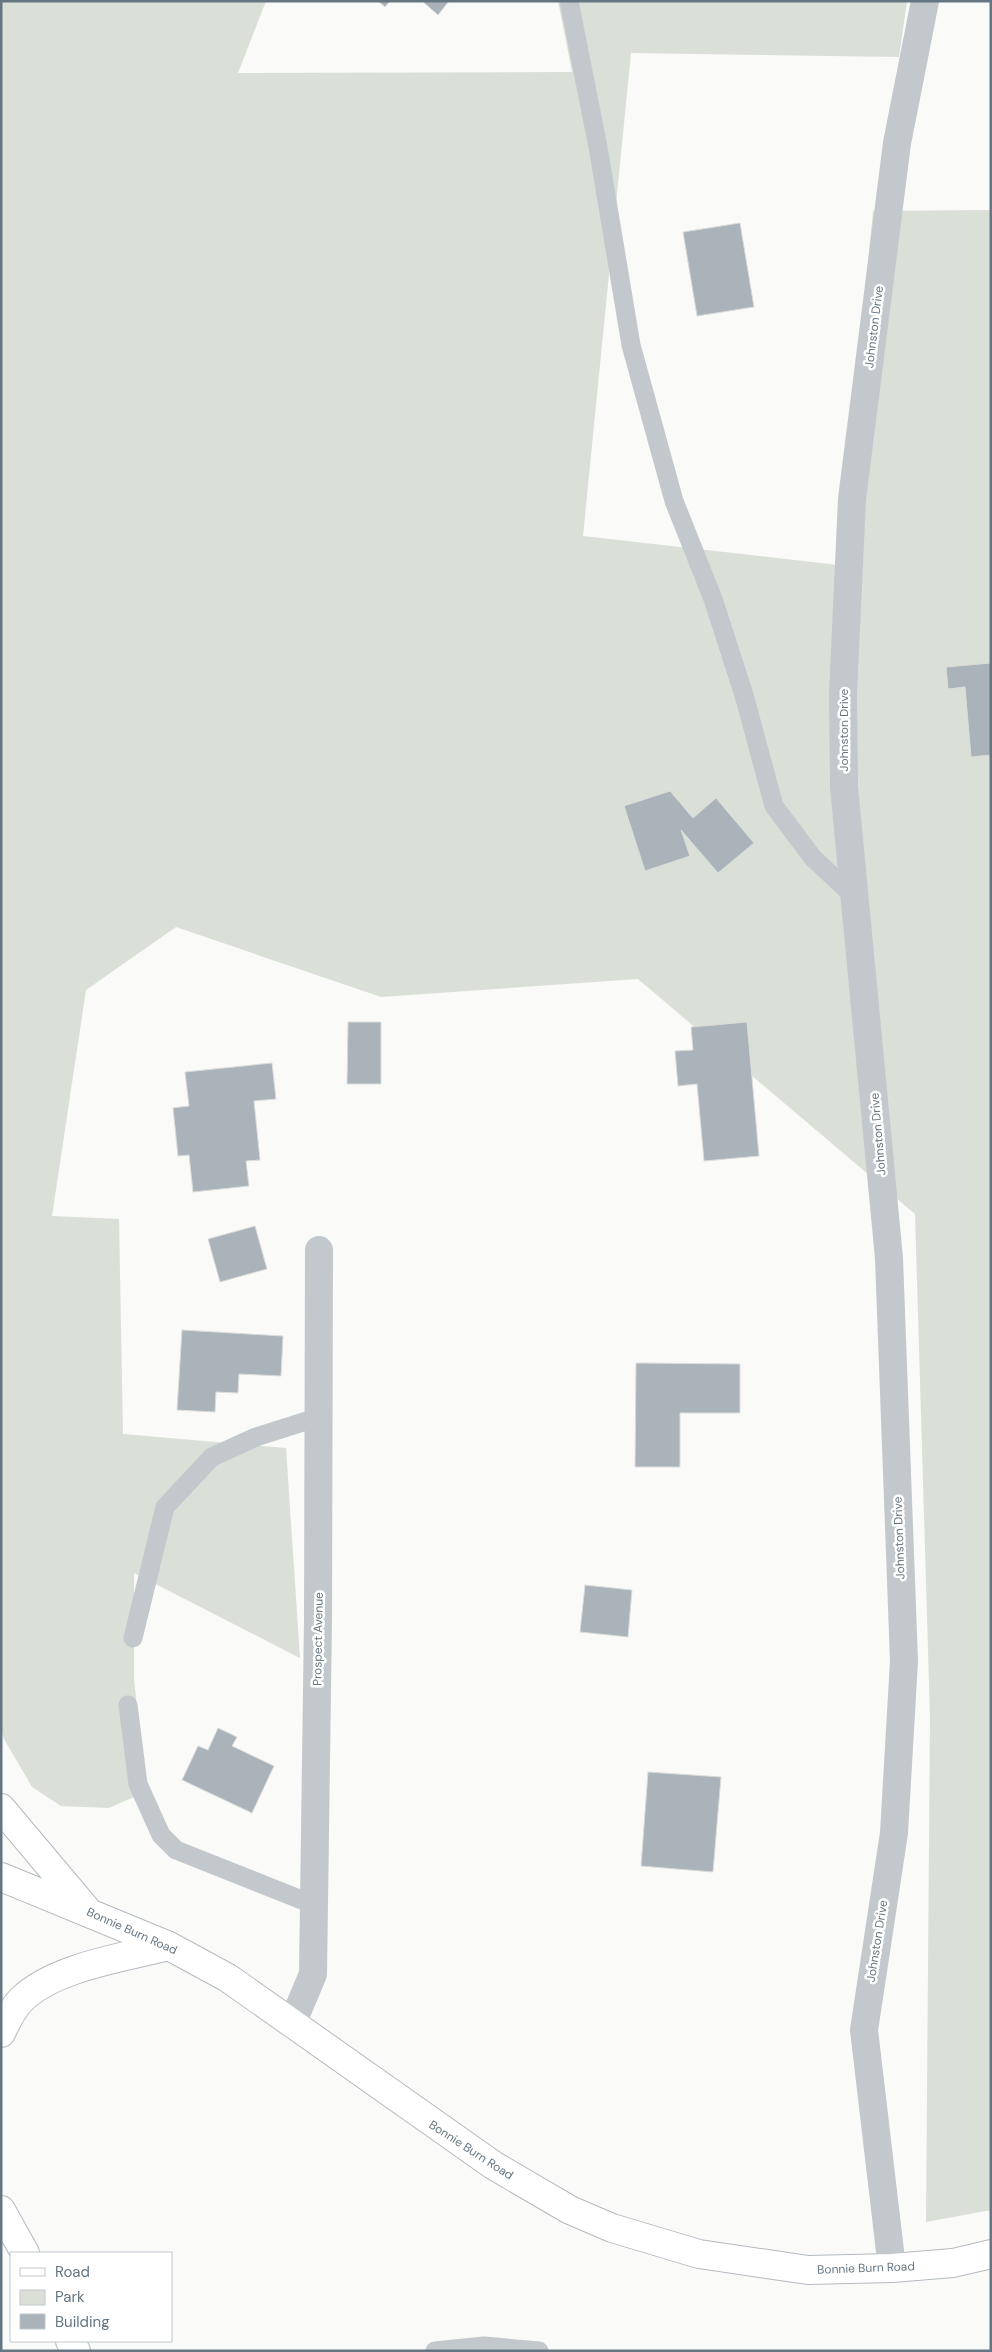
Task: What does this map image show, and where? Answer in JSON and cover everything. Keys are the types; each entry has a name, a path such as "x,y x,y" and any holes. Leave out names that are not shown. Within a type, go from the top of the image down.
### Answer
{"main road":[{"path":"1,1808 88,1912"},
{"name":"Bonnie Burn Road","path":"1,1877 169,1946 228,1978 493,2166 570,2210 612,2228 699,2254 808,2270 892,2268 953,2263 991,2254"},
{"path":"1,2033 10,2015 22,1999 41,1985 65,1973 169,1946"},
{"path":"1,2210 24,2252"}],"street":[{"name":"Johnston Drive","path":"892,2268 864,2030 894,1833 904,1661 889,1258 844,787 843,703 852,499 897,143 925,1"},
{"name":"Prospect Avenue","path":"292,2024 313,1974 312,1904 318,1629 319,1250"}],"lane":[{"path":"569,1 598,148 631,345 674,501 722,625 744,695 774,806 813,858 856,898"},
{"path":"133,1638 165,1508 212,1457 256,1436 319,1417"},
{"path":"128,1705 138,1784 162,1834 176,1850 312,1904"},
{"path":"435,2351 484,2346 539,2351"}],"green space":[{"path":"1,1 266,1 238,73 572,72 558,1 907,1 899,57 631,53 583,536 838,565 873,211 991,210 991,2210 926,2222 930,1716 915,1214 638,979 381,997 176,927 86,990 52,1216 119,1219 123,1434 286,1448 300,1658 134,1573 134,1678 145,1792 109,1808 61,1806 32,1787 4,1739 1,1729"}],"building":[{"path":"378,1 390,1 385,7"},
{"path":"422,1 449,1 438,15"},
{"path":"740,223 754,307 697,316 683,232"},
{"path":"991,663 991,755 971,757 965,687 948,689 946,667"},
{"path":"670,791 693,818 716,798 754,843 718,873 681,830 690,856 645,871 624,806"},
{"path":"348,1022 381,1022 381,1084 347,1084"},
{"path":"747,1022 759,1156 704,1161 697,1084 678,1086 675,1051 693,1050 691,1027"},
{"path":"272,1063 276,1099 254,1101 260,1160 246,1161 249,1186 193,1192 189,1155 178,1156 173,1108 189,1106 185,1072"},
{"path":"255,1226 267,1269 220,1282 208,1239"},
{"path":"182,1330 283,1336 281,1376 239,1374 238,1393 216,1392 215,1412 177,1410"},
{"path":"636,1363 740,1364 740,1413 680,1413 680,1467 635,1467"},
{"path":"585,1585 632,1590 628,1637 580,1632"},
{"path":"218,1728 237,1737 232,1746 274,1766 252,1813 182,1780 198,1746 208,1750"},
{"path":"648,1772 721,1777 713,1872 641,1866"}]}
